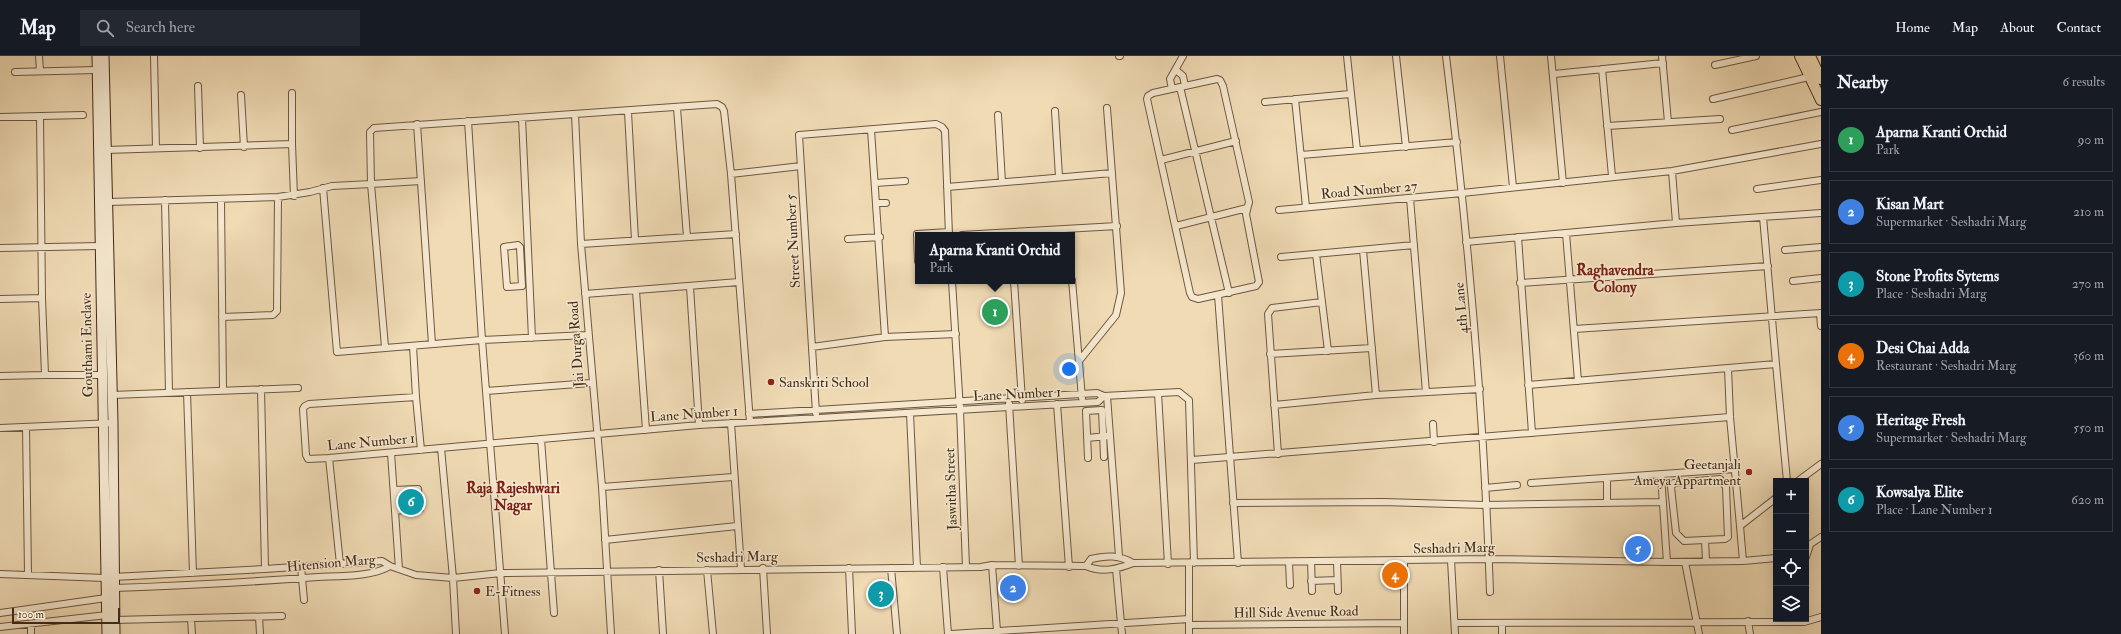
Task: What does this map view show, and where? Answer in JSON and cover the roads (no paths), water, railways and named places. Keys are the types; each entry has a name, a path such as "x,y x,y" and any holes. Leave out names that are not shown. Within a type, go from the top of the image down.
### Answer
{"main road":[{"path":"1800,56 1816,76"},
{"path":"1810,56 1821,100"}],"street":[{"path":"39,56 40,71"},
{"name":"Gouthami Enclave","path":"97,56 102,375 108,424 109,577 106,598 115,634"},
{"name":"Gouthami Enclave","path":"104,56 112,395 108,424"},
{"path":"154,56 156,148"},
{"path":"1172,89 1170,79 1183,56"},
{"path":"1347,56 1356,150"},
{"path":"1396,56 1406,146"},
{"name":"4th Lane","path":"1446,56 1457,142 1480,389 1484,438 1484,488 1490,592"},
{"path":"1500,56 1513,187"},
{"path":"1551,56 1564,183"},
{"path":"1662,56 1668,122"},
{"path":"1715,65 1756,56"},
{"path":"1554,74 1663,63"},
{"path":"1602,69 1612,176"},
{"path":"15,72 97,70"},
{"path":"1176,70 1183,76 1183,86 1195,152 1228,292"},
{"path":"1713,99 1816,76"},
{"path":"1212,79 1220,80 1223,86 1249,202 1246,214 1259,282 1256,286 1198,299 1191,295 1147,99 1148,96 1153,93 1172,89 1212,79"},
{"path":"198,86 200,148"},
{"path":"292,92 294,196"},
{"path":"1264,102 1350,94"},
{"path":"241,95 244,147"},
{"path":"1295,99 1306,207"},
{"path":"385,347 371,184 370,132 374,128 417,124 628,112 717,104 722,107 724,111 731,174 750,422"},
{"path":"677,108 687,237"},
{"path":"1079,360 1116,315 1121,294 1107,108"},
{"path":"1055,111 1059,177"},
{"path":"628,112 636,240"},
{"path":"1732,130 1821,112"},
{"name":"Jai Durga Road","path":"576,114 581,244 587,335 602,487 611,634"},
{"path":"0,117 83,115"},
{"path":"998,115 1002,182"},
{"path":"40,116 42,298 45,375"},
{"path":"522,118 532,338"},
{"path":"1607,126 1720,118"},
{"path":"468,121 482,340 505,634"},
{"path":"417,124 432,344"},
{"path":"885,337 880,237 871,130 936,124 942,127 945,131 949,232"},
{"name":"Street Number 5","path":"817,418 799,135 871,130"},
{"path":"1161,160 1236,141"},
{"path":"1301,155 1457,142"},
{"path":"106,150 244,147 292,144"},
{"name":"Road Number 27","path":"1279,210 1564,183 1612,176 1672,171 1821,144"},
{"path":"731,174 801,166"},
{"path":"1672,171 1676,223"},
{"path":"947,187 1112,173"},
{"path":"1757,189 1821,180"},
{"path":"108,202 221,200 294,196 323,188 421,181"},
{"path":"875,183 905,181"},
{"path":"323,188 337,352 482,340 587,335"},
{"path":"222,317 273,315 277,311 278,197"},
{"path":"1410,198 1426,392"},
{"path":"166,200 169,392"},
{"path":"221,200 223,390"},
{"path":"877,203 886,202"},
{"path":"1176,226 1247,208"},
{"path":"1466,242 1676,223 1821,213"},
{"path":"1763,217 1787,478"},
{"path":"1068,232 1116,226"},
{"path":"1566,233 1578,380"},
{"path":"581,244 736,234"},
{"path":"848,239 880,237"},
{"path":"1518,237 1520,284 1532,433"},
{"path":"518,245 520,253 522,279 521,287 506,286 504,247 518,245"},
{"path":"1281,257 1414,245"},
{"path":"0,248 99,246"},
{"path":"1786,250 1821,247"},
{"path":"1363,250 1376,395"},
{"path":"520,253 528,253"},
{"path":"1316,254 1328,351"},
{"path":"521,266 529,265"},
{"path":"1520,284 1768,266"},
{"path":"522,279 529,278"},
{"path":"1793,281 1821,278"},
{"path":"585,294 739,282"},
{"name":"Jaswitha Street","path":"952,284 960,401 966,567"},
{"path":"1014,284 1022,406"},
{"path":"1072,284 1082,403"},
{"path":"690,287 699,425"},
{"path":"636,291 646,430"},
{"path":"1218,295 1238,563"},
{"path":"0,299 42,298"},
{"path":"1278,454 1270,354 1269,310 1272,308 1322,302"},
{"path":"1574,329 1821,313 1821,326"},
{"path":"812,347 885,337 956,334"},
{"path":"413,346 421,450"},
{"path":"1270,354 1372,348"},
{"path":"1528,385 1776,364"},
{"path":"1728,368 1730,418 1743,561"},
{"path":"0,376 102,375"},
{"path":"486,391 591,384"},
{"path":"112,395 298,388"},
{"path":"261,389 265,569"},
{"path":"1274,405 1376,395 1480,389"},
{"path":"187,392 193,573"},
{"path":"749,414 1097,393 1106,396 1179,392 1189,400 1192,460 1189,634"},
{"path":"1158,393 1168,564"},
{"path":"1106,396 1107,436 1119,556"},
{"name":"Lane Number 1","path":"416,397 305,406 303,409 308,459 391,453 699,425 1098,402 1106,396"},
{"path":"1008,398 1019,566"},
{"path":"1057,404 1068,566"},
{"path":"1088,458 1087,410 1102,409 1107,436 1104,457"},
{"path":"910,413 917,568"},
{"path":"1192,460 1730,418"},
{"path":"731,423 733,477 741,569"},
{"path":"0,428 108,424"},
{"path":"1433,424 1434,442"},
{"path":"26,427 28,574"},
{"path":"1087,438 1107,436"},
{"path":"541,439 554,613"},
{"path":"441,448 453,578 456,634"},
{"path":"391,453 399,569"},
{"path":"329,458 340,564"},
{"path":"1802,478 1821,464"},
{"path":"1531,483 1607,479 1735,469"},
{"path":"1661,475 1667,562"},
{"path":"602,487 733,477"},
{"path":"1607,479 1607,502"},
{"path":"1720,479 1726,487 1728,537 1725,539 1705,540 1684,541 1676,533 1671,488 1674,483 1720,479"},
{"path":"1484,488 1517,485"},
{"path":"394,492 418,488 420,509"},
{"path":"394,492 404,494"},
{"path":"1740,526 1773,500"},
{"path":"1233,503 1383,502 1485,505 1662,502"},
{"path":"395,511 404,510"},
{"path":"605,540 737,526"},
{"path":"1809,545 1821,537"},
{"path":"1705,540 1706,562"},
{"name":"Seshadri Marg","path":"1086,566 1091,559 1119,556 1133,563"},
{"name":"Seshadri Marg","path":"390,566 416,575 453,578 501,573 763,568 917,568 992,565 1086,566 1093,569 1116,569 1133,563 1168,564 1489,559 1706,562 1773,559"},
{"path":"1404,560 1404,634"},
{"path":"1451,560 1455,634"},
{"name":"Hitension Marg","path":"0,574 109,577 301,567 382,561 390,566 384,570 375,572 302,578 114,588"},
{"path":"1310,561 1312,591"},
{"path":"1337,561 1338,590"},
{"path":"1289,562 1290,585"},
{"path":"1685,562 1699,634"},
{"path":"992,565 997,631"},
{"path":"301,567 304,600"},
{"path":"943,567 948,634"},
{"path":"763,568 767,634"},
{"path":"849,568 852,634"},
{"path":"891,568 897,634"},
{"path":"1116,569 1122,634"},
{"path":"659,570 663,634"},
{"path":"707,570 713,634"},
{"name":"Gouthami Enclave","path":"107,634 111,617 114,588 109,577"},
{"path":"1311,581 1337,580"},
{"path":"0,613 106,598"},
{"path":"0,627 111,617 191,618 282,616"},
{"path":"259,617 260,634"},
{"path":"1455,623 1697,621 1804,622 1821,617"},
{"path":"191,618 192,634"},
{"path":"1748,621 1750,634"},
{"name":"Hill Side Avenue Road","path":"951,634 1189,622 1404,623"},
{"path":"1502,623 1502,634"},
{"path":"30,624 31,634"}],"tunnel":[{"path":"404,510 420,509"}],"place":[{"name":"Aparna Kranti Orchid","path":"995,312"},
{"name":"Sanskriti School","path":"771,382"},
{"name":"Geetanjali Ameya Appartment","path":"1749,472"},
{"name":"Kowsalya Elite","path":"411,502"},
{"name":"Heritage Fresh","path":"1638,549"},
{"name":"Desi Chai Adda","path":"1395,575"},
{"name":"Kisan Mart","path":"1013,588"},
{"name":"E-Fitness","path":"477,591"},
{"name":"Stone Profits Sytems","path":"881,594"}],"district":[{"name":"Raghavendra Colony","path":"1615,278"},
{"name":"Raja Rajeshwari Nagar","path":"513,496"}]}
